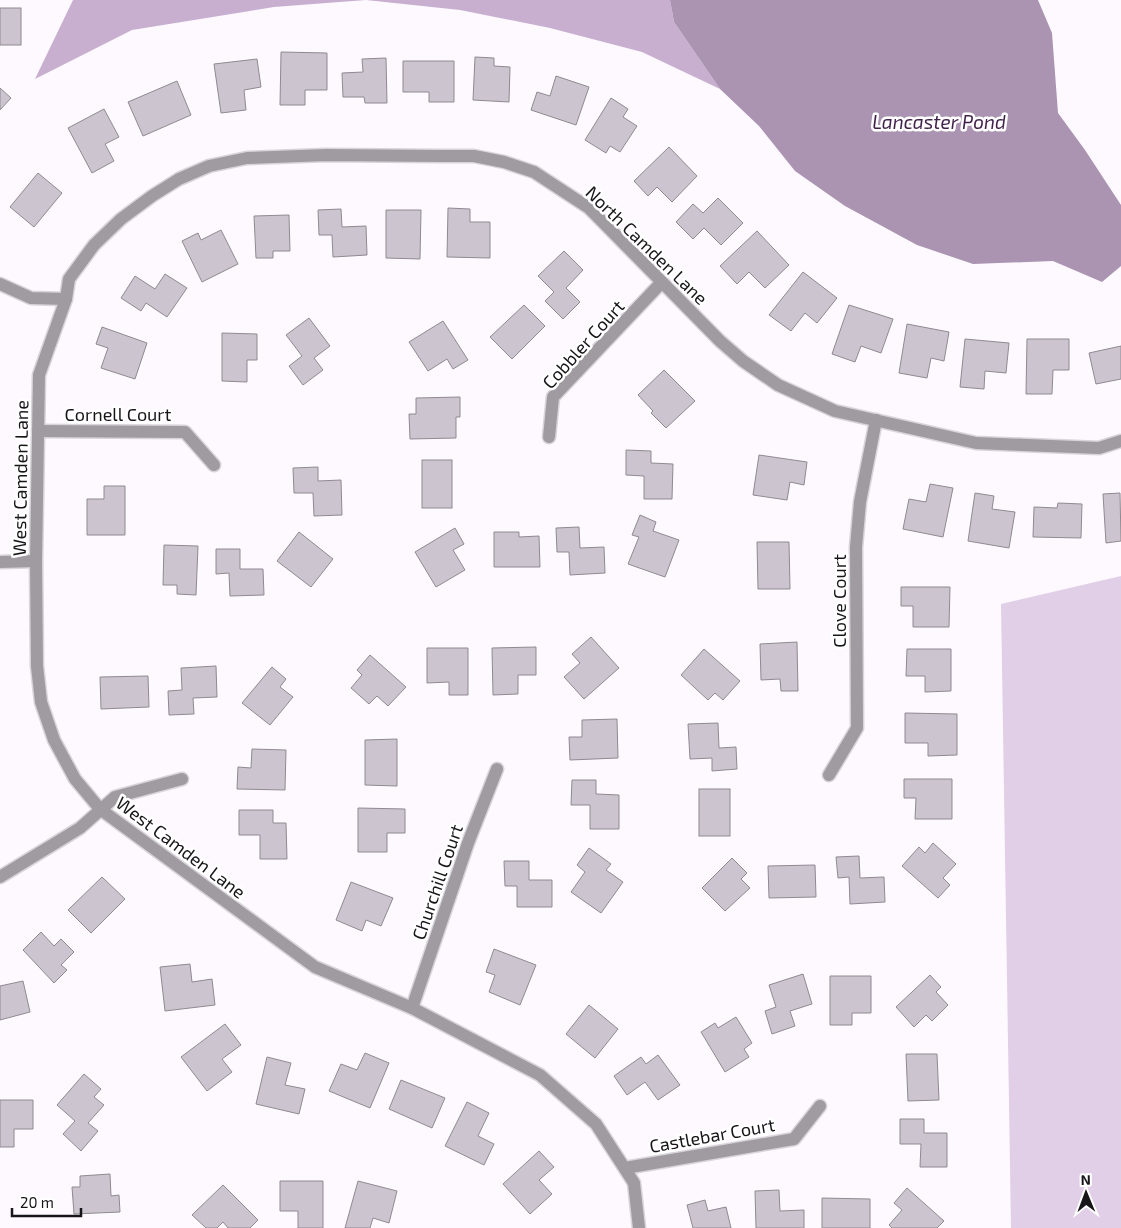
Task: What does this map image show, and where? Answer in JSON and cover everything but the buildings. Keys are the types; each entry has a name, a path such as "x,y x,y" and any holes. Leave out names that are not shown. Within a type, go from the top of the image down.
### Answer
{"street":[{"name":"North Camden Lane","path":"66,299 68,279 94,245 121,220 152,196 179,180 209,166 247,158 326,155 474,156 504,162 534,172 589,208 720,341 743,360 778,385 836,411 976,443 1099,448 1121,441"},
{"name":"Cobbler Court","path":"549,437 553,397 662,282"},
{"path":"0,284 31,298 66,299"},
{"name":"West Camden Lane","path":"66,299 39,376 36,561 37,666 41,702 54,740 75,779 100,809 315,967 412,1008 540,1075 596,1124 625,1168 634,1183 640,1228"},
{"name":"Clove Court","path":"829,775 857,728 856,546 860,502 876,420"},
{"name":"Cornell Court","path":"38,431 185,432 214,465"},
{"path":"0,562 36,561"},
{"name":"Churchill Court","path":"412,1008 468,844 497,770"},
{"path":"0,877 80,828 115,797 182,779"},
{"name":"Castlebar Court","path":"625,1168 794,1139 820,1106"}],"shaded area":[{"path":"73,0 366,0 274,7 132,30 35,79"},
{"path":"366,0 670,0 674,22 720,89 642,52 550,28 460,10"},
{"path":"1121,576 1121,1228 1011,1228 1001,604"}],"water":[{"name":"Lancaster Pond","path":"670,0 1038,0 1052,33 1058,113 1121,205 1121,266 1102,282 1053,261 973,264 917,245 845,206 795,171 759,126 720,89 674,22"}]}
